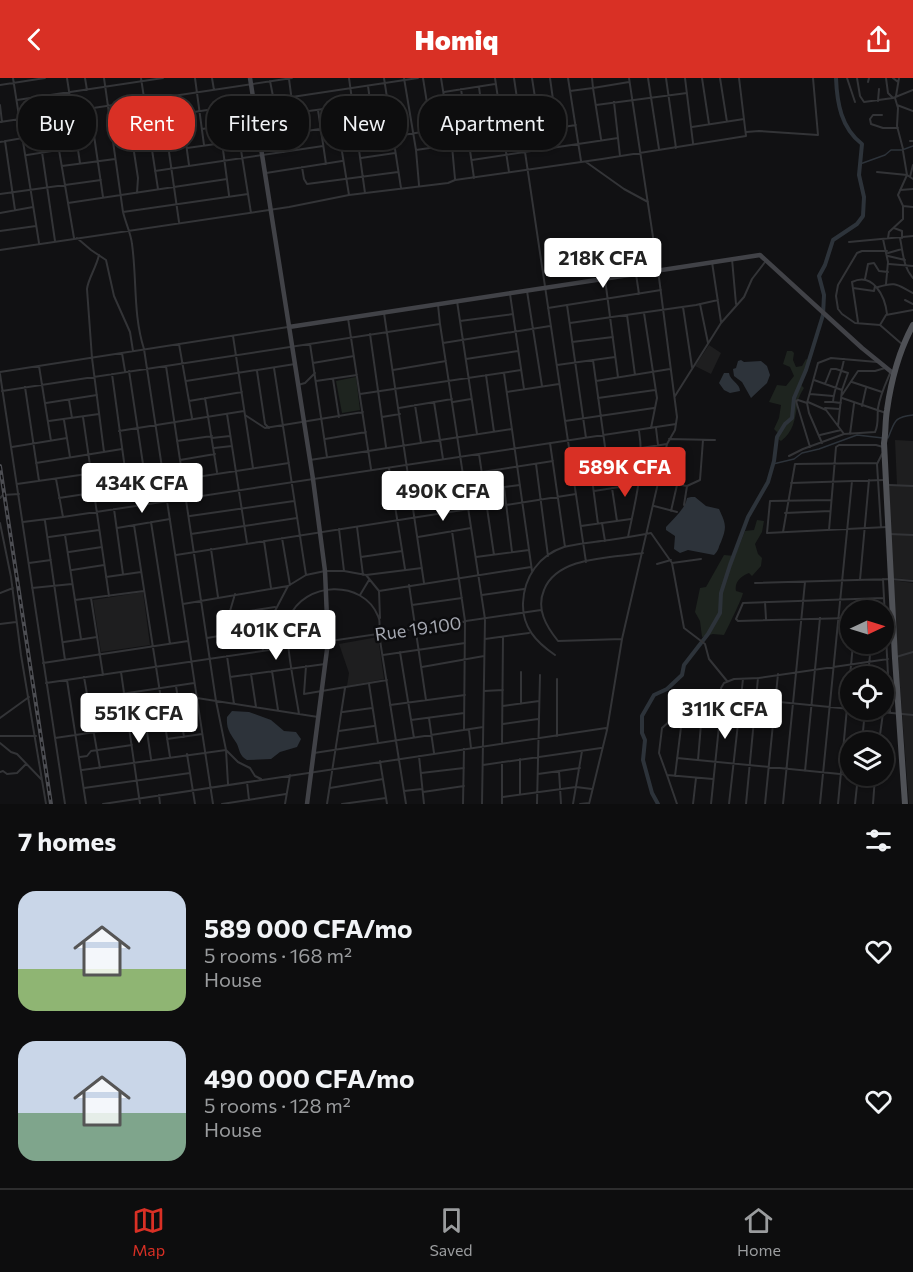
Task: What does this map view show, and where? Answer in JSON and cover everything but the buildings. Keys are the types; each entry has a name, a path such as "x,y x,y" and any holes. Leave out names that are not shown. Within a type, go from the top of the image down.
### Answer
{"main road":[{"path":"904,804 895,713 897,687 891,658 884,443 892,373 913,325"}],"street":[{"path":"0,85 14,80 45,78"},
{"path":"67,78 70,96"},
{"path":"85,78 87,90"},
{"path":"96,107 108,106 104,78"},
{"path":"123,78 124,84"},
{"path":"17,100 163,78"},
{"path":"195,78 204,146"},
{"path":"212,78 214,90"},
{"path":"170,96 214,90 251,81 290,78 292,96"},
{"path":"349,78 352,96"},
{"path":"384,78 387,96"},
{"path":"299,96 418,78"},
{"path":"423,78 426,96"},
{"path":"441,78 445,96"},
{"path":"495,78 498,96"},
{"path":"514,78 517,96"},
{"path":"532,78 534,96"},
{"path":"550,78 553,96"},
{"path":"568,78 581,162"},
{"path":"592,78 601,140"},
{"path":"609,78 610,85"},
{"path":"648,78 659,149"},
{"path":"666,78 676,147"},
{"path":"685,78 693,143"},
{"path":"702,78 709,124"},
{"path":"720,78 727,122"},
{"path":"0,250 271,210 349,195 586,162 746,135 739,78"},
{"path":"746,132 818,135 813,78"},
{"path":"847,78 855,102"},
{"path":"857,78 862,101 895,98 913,90"},
{"path":"886,78 888,93 895,98"},
{"path":"893,78 906,93"},
{"path":"404,79 416,150 419,186"},
{"path":"14,80 18,106"},
{"path":"141,80 143,96"},
{"path":"570,91 629,80 672,369 676,424 667,444 658,481 622,639 607,730 589,803 580,804"},
{"path":"251,81 253,96"},
{"path":"270,81 273,96"},
{"path":"898,82 895,98 898,128 911,177"},
{"path":"444,92 496,84"},
{"path":"368,86 369,96"},
{"path":"479,87 480,96"},
{"path":"461,89 462,96"},
{"path":"878,100 879,89"},
{"path":"596,105 687,93"},
{"path":"614,102 620,156"},
{"path":"0,105 1,122 18,119"},
{"path":"897,105 913,111"},
{"path":"195,112 207,110"},
{"path":"309,130 321,129 318,110"},
{"path":"309,111 321,110"},
{"path":"882,115 873,115 870,119 871,124 877,127 898,128"},
{"path":"692,127 744,119"},
{"path":"566,127 576,126"},
{"path":"202,129 207,128"},
{"path":"407,134 419,132"},
{"path":"566,146 618,138"},
{"path":"0,142 18,139"},
{"path":"5,141 15,210"},
{"path":"96,143 103,197"},
{"path":"195,147 207,146"},
{"path":"154,171 321,146"},
{"path":"25,150 39,243"},
{"path":"26,155 59,150 75,238 107,261 114,296 130,332 133,351"},
{"path":"78,150 80,164"},
{"path":"114,150 123,212 133,247 138,326 144,349 165,481 213,804"},
{"path":"134,150 138,178 137,193"},
{"path":"151,150 158,189"},
{"path":"169,150 179,222"},
{"path":"187,150 190,166"},
{"path":"224,150 229,196"},
{"path":"241,150 251,213"},
{"path":"261,150 313,479 325,571 328,642 307,804"},
{"path":"324,150 326,164"},
{"path":"341,150 349,195"},
{"path":"360,150 365,193"},
{"path":"395,150 401,189"},
{"path":"452,150 455,180"},
{"path":"470,150 474,178"},
{"path":"506,150 509,172"},
{"path":"525,150 586,562"},
{"path":"472,160 538,150"},
{"path":"42,152 55,241"},
{"path":"361,158 395,153"},
{"path":"62,166 115,159"},
{"path":"266,173 342,161"},
{"path":"586,162 624,189 648,202"},
{"path":"886,284 888,264 885,239 903,219 903,206 898,195 911,177 913,165"},
{"path":"302,167 307,184 398,171"},
{"path":"877,172 911,177"},
{"path":"68,203 227,179"},
{"path":"0,194 101,180"},
{"path":"900,190 913,189"},
{"path":"123,212 248,194"},
{"path":"903,206 913,207"},
{"path":"0,213 33,207"},
{"path":"0,231 36,226"},
{"path":"894,228 902,231 905,266 913,278"},
{"path":"849,242 913,236"},
{"path":"887,254 902,249"},
{"path":"903,345 879,325 855,323 842,314 838,309 836,296 838,285 857,253 862,251 887,254 905,260"},
{"path":"99,255 87,286 92,358 104,452"},
{"path":"65,804 0,373 760,255 892,373 882,392 875,432 844,434 789,456"},
{"path":"732,260 736,304"},
{"path":"675,396 721,323 744,297 752,279 766,260"},
{"path":"712,262 721,323"},
{"path":"865,279 868,264 871,262 879,271 888,272"},
{"path":"888,264 913,266"},
{"path":"636,274 639,294"},
{"path":"605,279 618,377"},
{"path":"858,323 853,298 853,281 865,279 877,286 887,314"},
{"path":"854,288 874,291 877,286 900,285 913,293"},
{"path":"548,308 660,290"},
{"path":"528,291 542,386"},
{"path":"510,293 524,389"},
{"path":"570,323 718,300"},
{"path":"905,300 913,304"},
{"path":"457,301 477,434"},
{"path":"885,304 889,302"},
{"path":"438,304 485,618 482,804"},
{"path":"700,304 708,343"},
{"path":"567,305 586,438"},
{"path":"683,307 692,369"},
{"path":"879,325 887,314 913,310"},
{"path":"384,312 424,583"},
{"path":"644,313 656,389 654,428 658,445"},
{"path":"460,321 513,314"},
{"path":"627,315 635,375"},
{"path":"348,318 371,471"},
{"path":"2,391 440,324"},
{"path":"443,343 551,326"},
{"path":"370,334 386,448"},
{"path":"233,336 253,468"},
{"path":"572,342 613,337"},
{"path":"179,344 192,419"},
{"path":"310,344 327,457"},
{"path":"466,359 518,351"},
{"path":"122,353 146,484"},
{"path":"313,363 354,356"},
{"path":"556,365 615,357"},
{"path":"822,443 809,413 808,403 820,361 844,358 878,362"},
{"path":"833,402 833,396 843,371 844,358"},
{"path":"593,360 606,454"},
{"path":"393,370 446,361"},
{"path":"186,381 295,364"},
{"path":"166,365 216,701 226,750 228,784"},
{"path":"39,366 51,441"},
{"path":"274,368 306,575"},
{"path":"825,384 830,369 835,368 848,374 842,390 838,426"},
{"path":"842,397 858,371 875,371 885,368"},
{"path":"596,381 672,369"},
{"path":"360,394 521,370"},
{"path":"257,371 265,424 269,428"},
{"path":"504,372 532,569 524,589 523,613 530,633 555,655"},
{"path":"298,385 305,383 315,373"},
{"path":"112,374 125,469"},
{"path":"316,381 357,375"},
{"path":"486,375 495,432"},
{"path":"333,379 339,417"},
{"path":"814,380 842,390"},
{"path":"852,382 882,392"},
{"path":"507,392 559,384"},
{"path":"25,387 39,481"},
{"path":"862,406 866,388"},
{"path":"598,398 656,389"},
{"path":"189,401 242,392"},
{"path":"810,394 833,396"},
{"path":"45,403 97,395"},
{"path":"842,397 886,413"},
{"path":"205,398 217,473"},
{"path":"399,408 471,399"},
{"path":"69,400 72,418"},
{"path":"810,447 796,401 840,409"},
{"path":"434,402 443,459"},
{"path":"825,402 841,403"},
{"path":"850,434 854,403"},
{"path":"415,405 421,443"},
{"path":"565,422 655,408"},
{"path":"825,408 844,434"},
{"path":"119,431 245,413 263,428 269,428 363,412"},
{"path":"48,422 99,414"},
{"path":"227,414 247,543"},
{"path":"382,417 400,414"},
{"path":"82,417 109,596"},
{"path":"64,420 70,457"},
{"path":"23,522 676,424"},
{"path":"310,460 512,429"},
{"path":"628,537 641,466 642,448 639,430"},
{"path":"819,435 841,430"},
{"path":"325,439 366,432"},
{"path":"177,441 230,436"},
{"path":"12,447 67,438"},
{"path":"669,439 715,440"},
{"path":"594,491 658,481 687,486 700,480 703,440"},
{"path":"550,443 565,547"},
{"path":"829,531 836,447 884,443"},
{"path":"571,459 667,444"},
{"path":"214,448 232,446"},
{"path":"666,448 685,451 671,511"},
{"path":"36,463 122,449"},
{"path":"884,456 882,453 877,463 877,480 886,530"},
{"path":"180,460 214,454"},
{"path":"479,454 494,555"},
{"path":"589,456 605,541"},
{"path":"482,472 553,461"},
{"path":"59,498 289,463"},
{"path":"783,532 795,464 877,463"},
{"path":"536,464 548,556"},
{"path":"17,484 143,466"},
{"path":"592,473 641,466"},
{"path":"662,467 682,471"},
{"path":"389,468 405,569"},
{"path":"410,483 464,475"},
{"path":"56,478 63,517"},
{"path":"860,580 869,480"},
{"path":"790,483 877,480 913,486"},
{"path":"820,804 852,481"},
{"path":"466,492 520,485"},
{"path":"684,505 687,486"},
{"path":"504,487 512,552"},
{"path":"612,488 617,521"},
{"path":"0,498 3,495 18,494"},
{"path":"506,505 576,494"},
{"path":"831,500 769,502 766,533 865,528 913,535"},
{"path":"189,516 294,501"},
{"path":"653,506 677,512"},
{"path":"114,509 123,574"},
{"path":"176,555 469,509"},
{"path":"785,513 830,511"},
{"path":"191,534 297,518"},
{"path":"45,519 65,660"},
{"path":"117,528 170,519"},
{"path":"580,526 631,519"},
{"path":"151,522 170,644"},
{"path":"0,523 13,588 16,622 46,804"},
{"path":"134,525 170,757"},
{"path":"357,526 364,575 379,591 380,634 406,804"},
{"path":"418,537 471,528"},
{"path":"339,529 344,571"},
{"path":"48,537 99,530"},
{"path":"452,531 465,621 464,730"},
{"path":"379,591 532,569 548,556 565,547 653,534 662,551 672,562 684,628 705,644 709,659 727,681"},
{"path":"65,535 81,639"},
{"path":"207,638 260,631 269,626 275,607 289,585 282,538"},
{"path":"264,541 271,588"},
{"path":"68,552 102,547"},
{"path":"211,549 218,597"},
{"path":"476,557 530,550"},
{"path":"362,557 402,551"},
{"path":"622,639 558,641 541,610 542,593 553,574 571,564 643,553"},
{"path":"657,564 701,559"},
{"path":"29,563 51,560"},
{"path":"70,570 104,566"},
{"path":"183,604 289,585 306,575 325,571 344,571 364,575 422,567"},
{"path":"106,578 141,572"},
{"path":"360,595 369,579"},
{"path":"838,618 738,621 736,619 743,603 884,598 887,579"},
{"path":"755,583 887,579 913,581"},
{"path":"783,804 806,582"},
{"path":"32,588 72,584"},
{"path":"409,585 426,700"},
{"path":"0,593 13,588"},
{"path":"482,595 524,589"},
{"path":"299,714 288,624 292,613 308,597 326,590 346,590 360,595 380,618"},
{"path":"75,600 144,591"},
{"path":"223,635 235,594"},
{"path":"91,598 103,675"},
{"path":"412,605 462,598"},
{"path":"765,602 766,619"},
{"path":"230,614 275,607"},
{"path":"257,610 263,651"},
{"name":"Rue 19.100","path":"46,683 541,610"},
{"path":"805,771 820,618"},
{"path":"0,624 16,622"},
{"path":"484,639 530,633"},
{"path":"64,642 97,637"},
{"path":"502,743 503,637"},
{"path":"43,663 188,641"},
{"path":"383,655 465,643"},
{"path":"400,652 414,738"},
{"path":"711,804 721,688 727,681 891,658 913,652"},
{"path":"851,666 852,654"},
{"path":"869,666 870,654"},
{"path":"890,654 895,713 913,715"},
{"path":"227,656 234,704"},
{"path":"422,667 484,657"},
{"path":"230,677 325,664"},
{"path":"306,666 304,694 387,681"},
{"path":"272,671 278,711"},
{"path":"121,672 140,804"},
{"path":"520,704 521,672"},
{"path":"251,674 256,708"},
{"path":"765,804 778,674"},
{"path":"537,804 540,675"},
{"path":"84,677 100,768"},
{"path":"746,804 759,678"},
{"path":"557,679 557,736"},
{"path":"729,804 742,679"},
{"path":"67,680 86,804"},
{"path":"88,699 194,683"},
{"path":"369,684 378,744"},
{"path":"176,685 184,737"},
{"path":"327,804 345,688"},
{"path":"484,691 503,690"},
{"path":"677,804 659,753 662,727 674,715 683,711 698,694 840,708"},
{"path":"390,705 465,695"},
{"path":"0,718 29,697"},
{"path":"197,699 318,717"},
{"path":"504,706 539,701"},
{"path":"127,711 162,706"},
{"path":"341,712 372,708"},
{"path":"683,711 720,714"},
{"path":"675,776 683,711"},
{"path":"698,760 702,712"},
{"path":"411,720 464,713"},
{"path":"429,718 434,753"},
{"path":"503,724 538,719"},
{"path":"55,738 164,722"},
{"path":"146,725 151,759"},
{"path":"339,731 375,726"},
{"path":"314,753 483,728"},
{"path":"104,804 434,753 606,728 607,730"},
{"path":"469,730 471,748"},
{"path":"167,739 202,734"},
{"path":"0,736 36,736"},
{"path":"0,743 42,780"},
{"path":"79,757 87,756 96,750 132,745"},
{"path":"483,765 601,748"},
{"path":"462,804 464,749"},
{"path":"82,770 205,751 226,750 261,779"},
{"path":"573,804 582,751"},
{"path":"187,754 195,804"},
{"path":"419,756 424,804"},
{"path":"677,758 840,775 838,804"},
{"path":"520,759 520,794"},
{"path":"380,761 387,804"},
{"path":"502,762 502,804"},
{"path":"0,772 17,773 26,764"},
{"path":"421,773 464,768"},
{"path":"538,774 580,768"},
{"path":"559,771 561,804"},
{"path":"84,788 190,772"},
{"path":"285,804 290,775"},
{"path":"667,775 713,779"},
{"path":"693,804 696,778"},
{"path":"330,788 383,779"},
{"path":"247,781 249,800"},
{"path":"404,791 464,786"},
{"path":"855,804 857,786"},
{"path":"873,804 875,786"},
{"path":"502,797 576,787 592,789"},
{"path":"222,804 286,794"},
{"path":"159,795 160,804"},
{"path":"268,797 269,804"},
{"path":"342,804 386,798"}],"shaded area":[{"path":"709,345 721,353 711,374 695,366"},
{"path":"787,351 794,353 793,360 796,367 802,366 806,359 808,360 801,385 804,388 800,394 793,425 781,441 774,429 781,405 769,402 777,385 786,386 794,376 790,367 783,364"},
{"path":"741,360 744,362 761,361 767,366 770,375 767,383 751,398 742,382 734,376 733,369"},
{"path":"724,373 729,373 740,391 730,393 724,390 719,383"},
{"path":"356,377 360,410 342,413 336,381"},
{"path":"895,440 913,441 913,580 893,578 888,484 897,485"},
{"path":"695,497 706,506 719,509 723,518 724,533 714,555 688,550 680,553 674,549 675,536 666,530 666,527 682,510 687,498"},
{"path":"757,520 764,521 762,532 755,544 762,558 761,566 752,576 749,573 737,582 736,591 743,593 724,635 713,634 702,637 700,621 695,612 700,588 706,587 724,555 735,556 745,531 754,530"},
{"path":"892,580 913,583 913,804 909,804"},
{"path":"143,592 150,645 101,652 93,600"},
{"path":"378,637 384,679 347,686 349,673 339,644"},
{"path":"232,711 249,712 271,720 284,731 296,732 301,739 297,747 280,752 271,759 247,760 241,755 228,729 227,717"}],"waterway":[{"path":"658,804 652,793 643,760 645,740 642,733 642,716 654,695 667,689 682,675 684,665 708,634 720,613 721,593 730,565 748,517 768,482 777,437 792,418 794,398 806,370 823,315 824,295 819,276 833,240 857,224 863,216 864,197 859,175 862,144 845,123 836,78"},
{"path":"860,164 885,155 891,150 902,150 913,146"},
{"path":"888,438 898,419 913,415"},
{"path":"773,464 794,459 802,453 857,435 883,438"}],"railway":[{"path":"0,466 51,804"}]}
